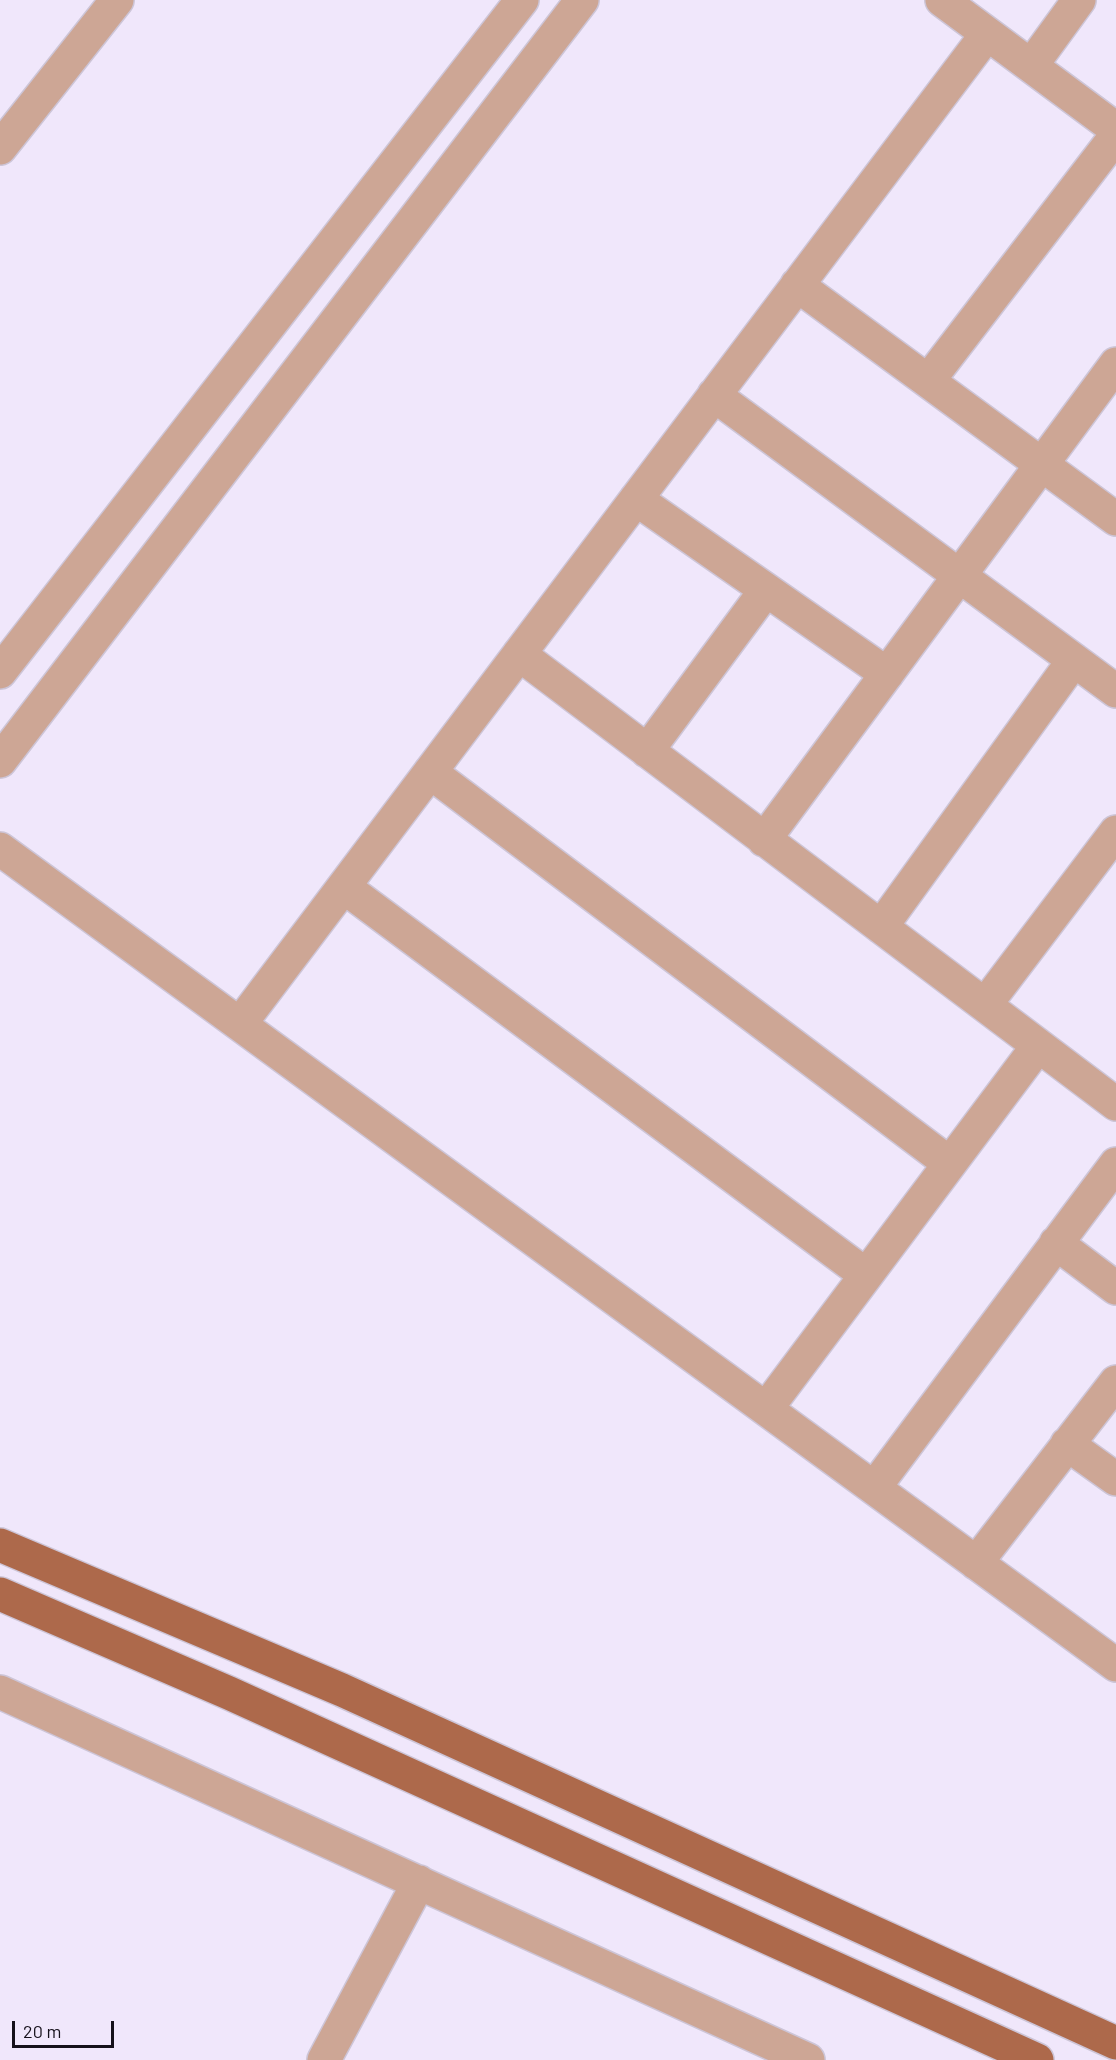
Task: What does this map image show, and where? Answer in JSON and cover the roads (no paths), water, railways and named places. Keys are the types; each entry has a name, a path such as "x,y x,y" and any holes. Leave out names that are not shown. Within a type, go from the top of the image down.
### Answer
{"main road":[{"path":"0,1545 342,1690 1116,2043"},
{"path":"0,1594 229,1693 1037,2060"}],"street":[{"path":"0,148 117,0"},
{"path":"0,672 522,0"},
{"path":"0,761 582,0"},
{"path":"942,0 1116,129"},
{"path":"1031,66 1079,0"},
{"path":"240,1024 987,34"},
{"path":"928,381 1116,136"},
{"path":"798,285 1116,519"},
{"path":"764,840 1116,364"},
{"path":"714,396 1116,692"},
{"path":"636,499 887,674"},
{"path":"647,751 766,590"},
{"path":"519,654 1116,1104"},
{"path":"881,927 1074,660"},
{"path":"430,772 949,1163"},
{"path":"985,1005 1116,832"},
{"path":"0,849 1116,1665"},
{"path":"344,887 866,1275"},
{"path":"766,1408 1038,1046"},
{"path":"873,1488 1116,1164"},
{"path":"1056,1243 1116,1288"},
{"path":"976,1563 1116,1382"},
{"path":"1067,1444 1116,1479"},
{"path":"0,1692 808,2060"},
{"path":"324,2060 419,1882"}]}
